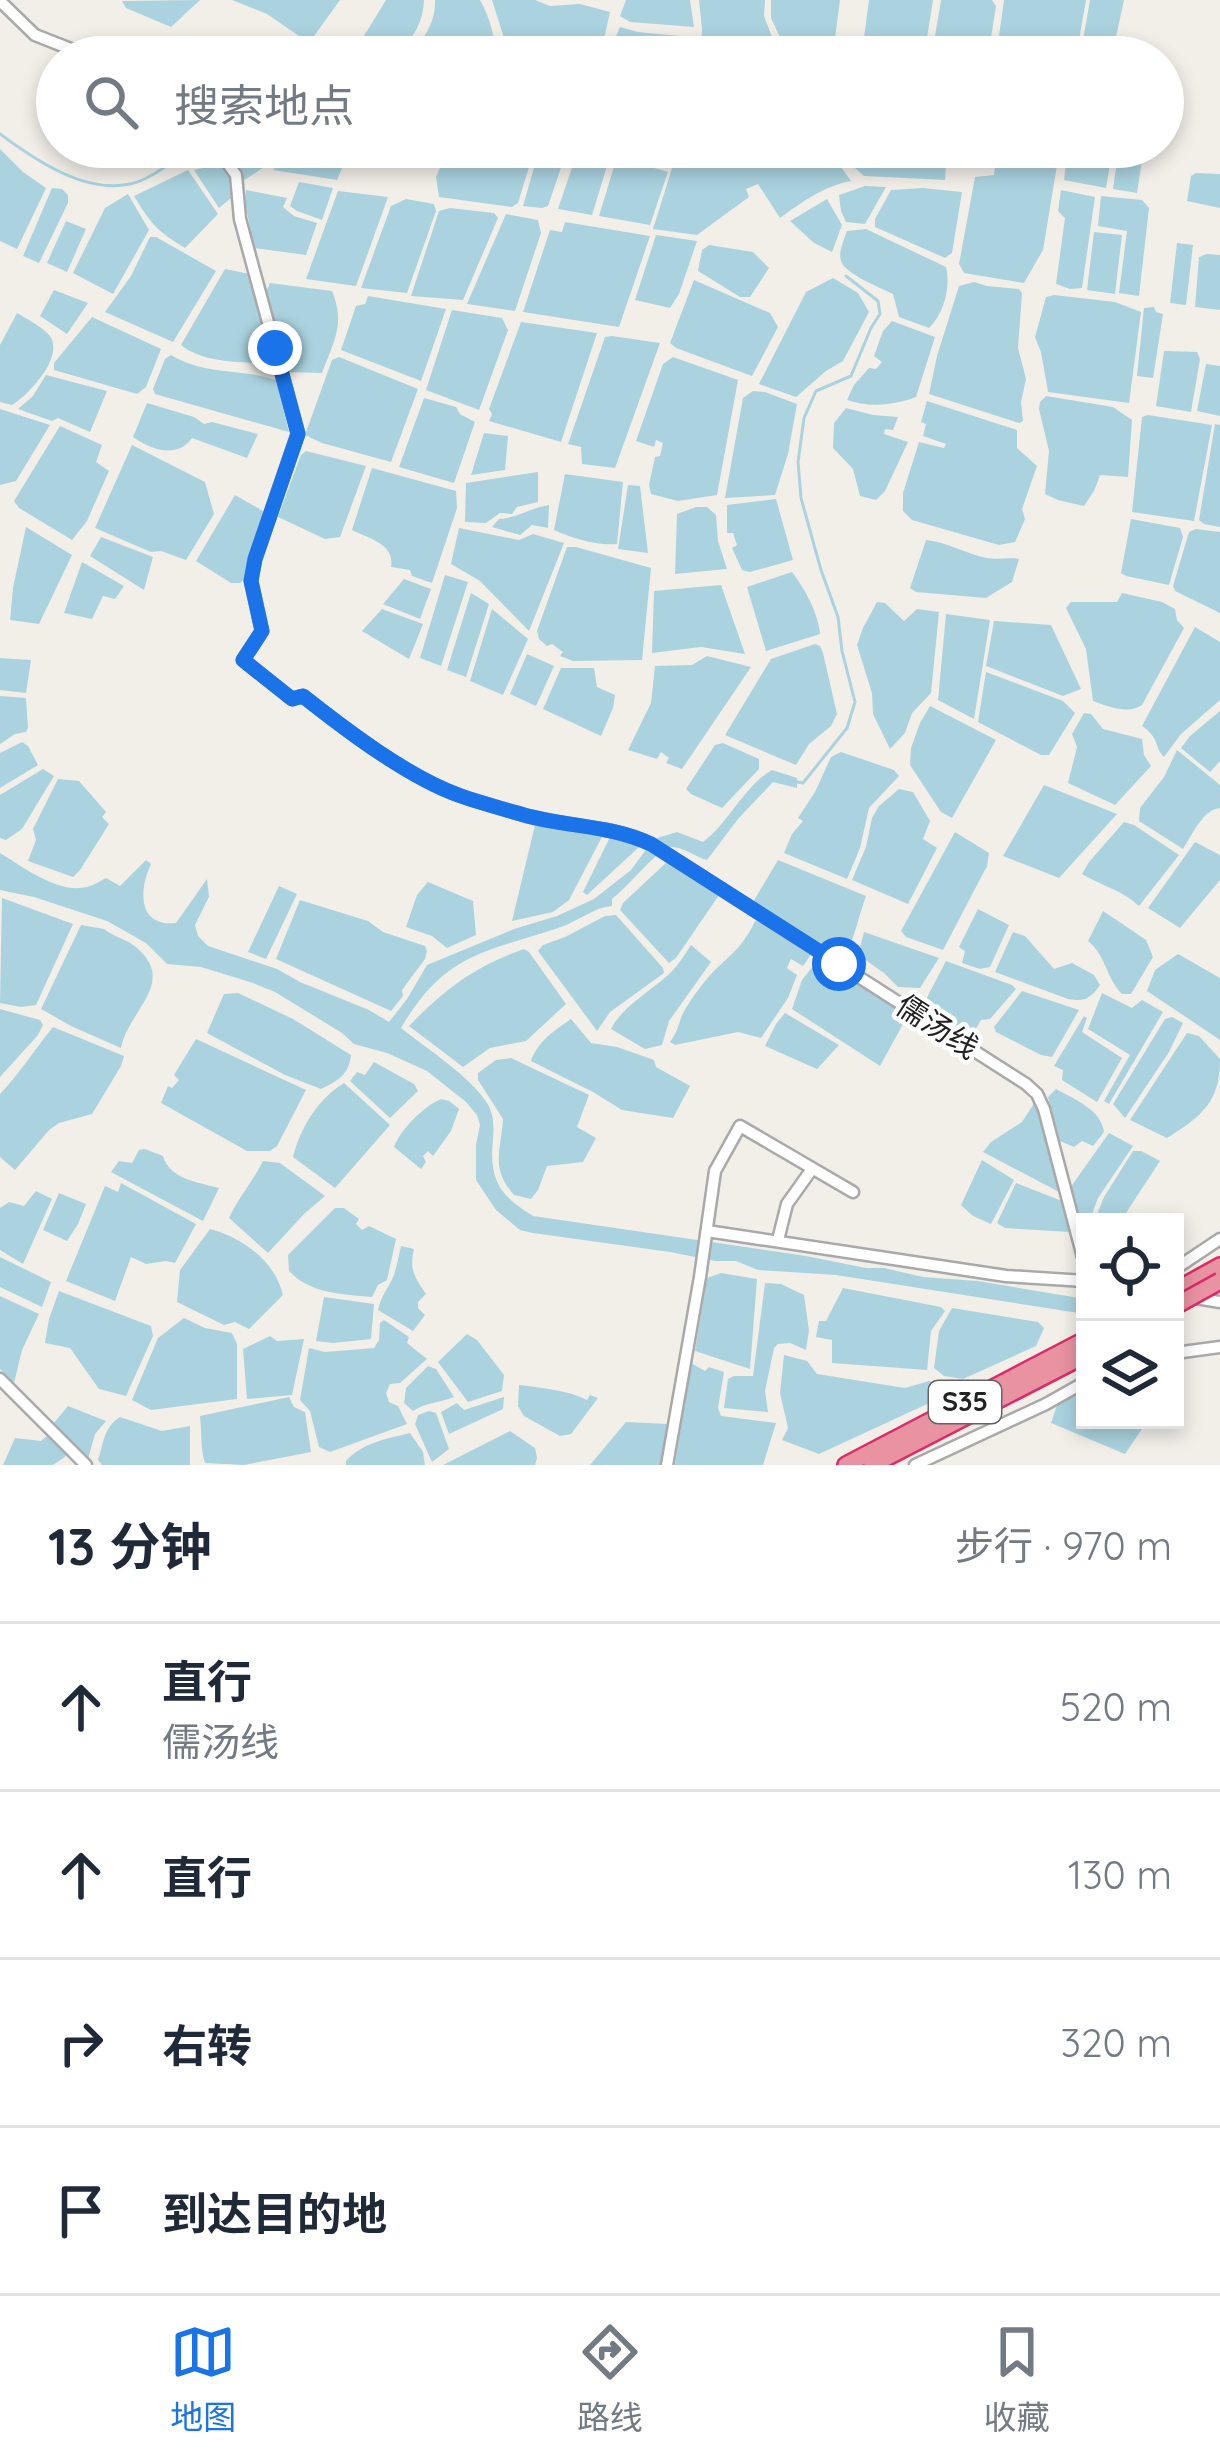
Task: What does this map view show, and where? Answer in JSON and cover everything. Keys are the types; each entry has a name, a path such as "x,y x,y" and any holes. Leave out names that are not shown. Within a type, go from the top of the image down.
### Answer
{"highway":[{"path":"1184,1287 1220,1266"},
{"path":"1184,1301 1220,1281"},
{"name":"S35","path":"846,1465 1076,1345"},
{"name":"S35","path":"872,1465 1076,1359"}],"street":[{"path":"0,1 38,36"},
{"name":"儒汤线","path":"231,168 236,175 240,219 298,434 255,559 251,581 262,631 243,660 292,699 303,696 354,736 435,784 528,816 628,833 651,844 1026,1084 1044,1108 1076,1231"},
{"path":"667,1465 715,1171 740,1126 853,1192"},
{"path":"778,1240 788,1204 812,1169"},
{"path":"707,1232 1006,1276 1076,1280"},
{"path":"1184,1264 1220,1239"},
{"path":"1184,1295 1220,1302"},
{"path":"1184,1352 1220,1347"},
{"path":"0,1379 86,1465"},
{"path":"915,1465 1076,1387"}],"water":[{"path":"200,0 171,27 126,8 122,1"},
{"path":"232,0 340,0 314,36 299,36 267,14"},
{"path":"386,0 424,0 412,36 364,36"},
{"path":"435,0 480,0 493,36 424,36"},
{"path":"492,0 580,4 610,12 605,36 503,36"},
{"path":"626,0 690,0 694,27 630,22 620,16"},
{"path":"699,0 765,0 764,16 772,36 702,36"},
{"path":"771,0 840,0 835,36 779,36 771,18"},
{"path":"869,0 933,0 927,36 864,36"},
{"path":"941,0 992,0 996,6 991,36 935,36"},
{"path":"1004,0 1086,0 1080,36 999,36"},
{"path":"1090,0 1124,0 1116,36 1084,36"},
{"path":"620,27 680,36 616,36"},
{"path":"0,149 46,188 17,249 0,241"},
{"path":"225,168 231,198 219,208 194,170"},
{"path":"235,168 263,168 243,181"},
{"path":"275,168 342,168 337,180"},
{"path":"440,168 529,168 518,203 512,207 439,197 436,177"},
{"path":"534,168 561,168 548,206 523,206"},
{"path":"572,168 606,168 592,215 558,209"},
{"path":"614,168 668,172 650,225 599,216"},
{"path":"672,168 842,168 851,181 822,191 780,218 758,184 746,189 749,197 697,235 653,229"},
{"path":"855,168 946,168 945,180 864,176"},
{"path":"995,168 1057,168 1043,250 1024,283 964,273 959,264 975,177 994,175"},
{"path":"1065,168 1109,168 1106,188 1064,180"},
{"path":"1116,168 1141,168 1137,193 1113,189"},
{"path":"188,170 218,214 185,248 155,226 134,196"},
{"path":"1220,174 1220,208 1187,201 1191,176"},
{"path":"299,182 333,188 322,220 290,206"},
{"path":"865,186 886,187 865,224 846,222 839,195"},
{"path":"52,188 62,189 68,203 39,263 23,256"},
{"path":"246,190 287,198 283,207 317,223 306,255 254,248"},
{"path":"891,190 962,192 952,253 945,258 875,227"},
{"path":"1061,190 1095,197 1082,288 1056,284 1065,218 1058,211"},
{"path":"338,191 388,197 356,286 306,279"},
{"path":"128,194 149,230 113,294 73,273 105,208"},
{"path":"1101,196 1142,200 1149,208 1139,296 1119,293 1127,231 1098,226"},
{"path":"406,199 434,204 436,211 407,293 361,288 391,206"},
{"path":"827,199 842,225 832,252 790,221"},
{"path":"439,211 494,213 498,218 463,300 411,296"},
{"path":"506,214 538,220 541,233 515,311 467,304"},
{"path":"66,221 86,229 67,272 47,263"},
{"path":"565,222 650,236 619,327 523,312 550,230 562,232"},
{"path":"866,229 946,267 945,299 929,328 899,317 893,294 844,266 840,254 847,231"},
{"path":"1094,232 1122,235 1115,294 1087,290"},
{"path":"656,235 697,241 670,308 635,300"},
{"path":"150,237 216,271 173,342 105,312 131,276"},
{"path":"1177,243 1193,245 1186,305 1170,303"},
{"path":"709,245 753,252 769,268 750,297 740,297 698,271 702,250"},
{"path":"1220,255 1220,310 1195,307 1199,257"},
{"path":"225,269 250,274 271,357 263,364 209,358 181,345"},
{"path":"833,278 858,293 869,312 843,361 796,397 759,384 806,292"},
{"path":"694,280 770,313 778,327 752,376 670,343"},
{"path":"974,282 1022,293 1018,348 1026,379 1023,421 1019,423 929,394 959,286"},
{"path":"270,283 332,291 338,324 322,373 288,372 265,294"},
{"path":"54,290 88,303 67,334 40,316"},
{"path":"368,296 446,309 421,381 341,350 356,306 365,304"},
{"path":"1046,297 1115,302 1141,312 1129,403 1048,392 1035,337"},
{"path":"1154,307 1163,314 1153,378 1137,376 1144,308"},
{"path":"452,310 502,318 508,330 479,410 426,390"},
{"path":"17,313 49,335 53,353 36,384 12,405 0,402 0,345"},
{"path":"92,317 161,349 146,387 137,394 54,370 54,363"},
{"path":"892,321 935,337 916,397 882,404 847,400 869,368 876,369 882,362 874,356"},
{"path":"521,322 597,333 561,442 489,421 489,409"},
{"path":"605,337 660,343 615,468 582,464 581,447 568,444"},
{"path":"1164,351 1197,352 1200,359 1191,412 1156,406"},
{"path":"171,355 197,366 276,380 289,432 155,394 165,359"},
{"path":"339,357 418,389 391,462 305,435 332,360"},
{"path":"673,357 738,380 717,495 678,501 651,494 655,457 660,456 663,443 656,440 654,447 636,441 663,364"},
{"path":"1206,364 1220,366 1220,416 1197,411"},
{"path":"46,375 107,391 90,432 18,409"},
{"path":"753,391 797,404 788,454 775,495 725,498 743,398"},
{"path":"1046,396 1113,407 1132,420 1128,477 1100,475 1084,506 1045,494 1049,451 1039,409"},
{"path":"424,398 456,407 475,422 454,483 399,467"},
{"path":"927,401 1017,430 1017,448 1037,466 1015,542 999,545 912,520 903,511 903,493 919,442 944,448 946,444 923,436"},
{"path":"147,403 204,424 258,434 247,458 192,438 179,449 156,449 133,437"},
{"path":"846,408 898,417 893,430 885,429 884,434 908,442 876,500 860,496 853,469 833,448 834,423"},
{"path":"0,409 50,425 16,481 0,485"},
{"path":"1142,417 1212,425 1194,521 1132,512"},
{"path":"1215,424 1220,425 1220,527 1199,520"},
{"path":"60,426 102,445 96,462 109,471 87,521 72,540 14,501"},
{"path":"484,433 508,436 505,470 471,475"},
{"path":"132,445 205,482 214,514 186,560 151,552 95,528"},
{"path":"306,451 366,466 340,537 325,539 278,517"},
{"path":"372,468 456,491 457,508 432,583 412,576 410,570 391,567 385,548 352,530"},
{"path":"538,472 538,502 517,507 512,514 500,513 486,523 465,522 466,483"},
{"path":"565,474 623,482 617,544 584,541 554,530"},
{"path":"628,485 640,486 648,553 618,549"},
{"path":"235,495 263,511 264,517 246,578 240,583 231,583 196,561"},
{"path":"776,499 793,560 742,570 732,548 737,545 733,533 727,533 727,505"},
{"path":"549,505 548,528 532,525 520,535 492,527 499,519"},
{"path":"707,507 716,515 727,569 675,574 677,514"},
{"path":"1131,519 1180,528 1183,537 1169,585 1121,573"},
{"path":"26,527 72,555 39,624 10,620"},
{"path":"459,528 519,540 533,534 564,543 529,631 480,581 451,564"},
{"path":"1189,532 1220,532 1220,613 1173,586"},
{"path":"101,537 153,557 144,590 90,556"},
{"path":"926,540 987,558 1019,559 1012,582 986,598 916,592 910,588"},
{"path":"567,547 651,568 642,660 573,661 539,639 537,631"},
{"path":"82,562 124,586 115,599 103,596 92,619 64,613"},
{"path":"792,572 810,601 820,634 766,651 747,587"},
{"path":"445,575 468,582 441,666 420,658"},
{"path":"404,579 431,589 420,619 383,604"},
{"path":"721,585 745,654 701,647 652,653 654,591"},
{"path":"471,593 489,604 466,677 447,670"},
{"path":"1122,593 1175,609 1184,628 1142,705 1130,709 1093,701 1086,649 1066,608 1071,602 1117,602"},
{"path":"877,602 885,603 904,621 917,609 939,612 931,693 890,749 873,714 872,693 857,645"},
{"path":"382,609 423,624 409,659 362,631"},
{"path":"492,609 528,639 503,695 470,681"},
{"path":"946,614 990,620 974,719 938,700"},
{"path":"994,621 1051,625 1081,689 1063,696 986,666"},
{"path":"1195,627 1220,642 1220,700 1181,734 1164,757 1142,726"},
{"path":"815,644 823,653 837,714 796,765 725,735 771,659"},
{"path":"527,654 554,666 536,706 510,694"},
{"path":"707,656 751,667 682,769 666,763 669,758 661,752 657,759 628,750 651,703 655,666 692,665"},
{"path":"0,658 31,660 26,693 0,690"},
{"path":"561,668 594,668 597,687 615,695 601,736 543,709"},
{"path":"986,672 1063,701 1075,713 1049,755 978,722"},
{"path":"0,696 26,698 28,728 0,744"},
{"path":"930,706 996,740 952,818 941,812 910,765 911,748"},
{"path":"1220,711 1220,761 1210,772 1181,748"},
{"path":"1084,713 1091,714 1103,729 1142,739 1151,766 1115,805 1068,783 1077,747 1072,734"},
{"path":"22,742 38,765 0,788 0,753"},
{"path":"723,743 759,759 759,769 722,808 686,789 715,745"},
{"path":"1177,750 1220,785 1220,808 1203,818 1183,849 1139,821 1140,808"},
{"path":"841,752 894,770 899,776 869,808 847,879 784,853 831,757"},
{"path":"43,769 54,776 22,829 6,840 0,838 0,795"},
{"path":"772,770 797,778 797,788 773,782 707,860 680,848 665,849 612,899 612,906 488,950 451,970 434,984 401,1028 459,1073 487,1103 493,1120 495,1176 504,1193 533,1216 1076,1297 1076,1313 836,1275 758,1270 736,1261 520,1230 496,1210 476,1180 477,1115 427,1071 354,1044 275,992 201,967 167,964 146,943 107,921 0,890 0,853 41,878 76,888 106,878 120,886 146,860 151,864 143,895 148,913 163,923 176,923 207,879 209,897 195,925 208,946 277,969 389,1022 427,965 594,899 631,870 654,839 677,832 703,842"},
{"path":"58,779 79,781 106,812 102,817 109,824 73,877 28,861 36,840 33,829"},
{"path":"1044,785 1117,814 1059,878 1003,856"},
{"path":"899,789 913,792 930,821 923,839 937,848 908,904 852,880 872,818"},
{"path":"1124,822 1179,855 1139,906 1082,874"},
{"path":"535,825 603,835 569,900 553,912 512,921"},
{"path":"955,832 989,853 987,866 943,950 901,931"},
{"path":"610,837 639,847 587,895 583,892"},
{"path":"1195,842 1220,855 1220,880 1180,928 1148,908"},
{"path":"778,860 866,896 843,958 753,902"},
{"path":"668,861 719,895 669,963 620,910"},
{"path":"428,882 473,901 476,935 447,948 432,936 406,927 417,895"},
{"path":"279,886 297,894 266,959 248,952"},
{"path":"2,898 73,924 36,1005 0,1003"},
{"path":"300,900 368,921 383,932 425,946 425,959 391,1011 276,959"},
{"path":"978,909 1009,925 990,967 980,969 962,963 965,951 959,947"},
{"path":"1103,911 1146,940 1153,957 1131,994 1117,988 1088,941"},
{"path":"616,915 664,973 610,1012 597,1031 538,951 605,916"},
{"path":"760,920 812,953 803,966 791,959 787,968 797,975 761,1038 738,1032 675,1045 670,1042 699,988"},
{"path":"81,925 104,929 133,945 152,973 152,985 121,1048 41,1009"},
{"path":"864,932 939,958 920,988 898,987 858,955"},
{"path":"1013,932 1025,936 1054,969 1072,963 1094,975 1100,985 1087,998 1074,1000 995,972"},
{"path":"691,945 711,962 669,1021 662,1045 645,1049 611,1029 628,1007 671,973"},
{"path":"524,949 566,1004 526,1041 490,1048 463,1067 409,1026 462,980"},
{"path":"1178,954 1220,978 1220,1040 1147,991 1155,970"},
{"path":"818,960 909,1013 880,1066 792,1009 802,980"},
{"path":"946,961 1016,989 990,1019 981,1020 970,1039 922,1007"},
{"path":"1022,991 1079,1010 1052,1057 996,1032 994,1027"},
{"path":"238,993 293,1019 351,1055 345,1072 321,1089 207,1033 224,994"},
{"path":"1102,993 1132,1008 1142,1000 1163,1012 1109,1104 1104,1101 1130,1055 1088,1029"},
{"path":"0,1009 40,1020 43,1025 0,1077"},
{"path":"785,1013 839,1045 817,1069 765,1046"},
{"path":"1084,1016 1082,1032 1122,1058 1097,1102 1062,1080 1063,1070 1054,1066"},
{"path":"571,1019 591,1043 654,1060 656,1067 690,1086 673,1118 622,1110 531,1061 542,1042"},
{"path":"1165,1019 1183,1023 1125,1118 1113,1104"},
{"path":"53,1027 124,1056 92,1114 49,1130 15,1170 0,1157 0,1094"},
{"path":"1187,1033 1199,1036 1220,1059 1217,1086 1207,1106 1167,1138 1130,1120"},
{"path":"196,1039 306,1090 270,1151 247,1151 161,1103 168,1086 172,1088 179,1080 174,1075"},
{"path":"511,1058 589,1095 577,1127 596,1138 583,1162 547,1166 531,1199 514,1195 502,1176 503,1119 478,1080 478,1073 496,1060"},
{"path":"374,1062 414,1084 418,1091 390,1118 350,1081 357,1072 365,1075"},
{"path":"344,1083 390,1125 335,1188 293,1157 311,1115"},
{"path":"1056,1089 1098,1117 1104,1132 1093,1146 1082,1141 1074,1147 1060,1141 1048,1097"},
{"path":"441,1099 459,1109 451,1131 433,1156 428,1151 423,1156 426,1162 421,1169 394,1147 413,1119"},
{"path":"1035,1102 1059,1192 983,1152 1022,1122"},
{"path":"1109,1133 1133,1146 1092,1213 1076,1214 1070,1188"},
{"path":"139,1150 163,1156 178,1175 219,1188 203,1221 111,1172 119,1161 132,1163"},
{"path":"1133,1151 1160,1161 1126,1213 1098,1213"},
{"path":"982,1160 1014,1180 991,1224 961,1205"},
{"path":"263,1161 280,1163 325,1196 268,1253 229,1218"},
{"path":"121,1183 196,1224 175,1263 146,1264 131,1257 115,1301 66,1281 105,1186 118,1192"},
{"path":"1016,1183 1062,1201 1069,1232 1005,1228 997,1223"},
{"path":"36,1191 52,1199 23,1264 0,1250 0,1208 9,1202 24,1206"},
{"path":"59,1193 86,1204 67,1241 43,1230"},
{"path":"335,1208 344,1208 359,1219 356,1224 362,1230 369,1226 396,1239 387,1280 372,1297 317,1289 289,1271 288,1255"},
{"path":"210,1229 256,1253 279,1283 283,1295 249,1329 235,1322 224,1325 177,1302 180,1270"},
{"path":"401,1246 414,1249 414,1273 426,1294 418,1302 425,1315 413,1331 378,1310"},
{"path":"0,1257 51,1282 42,1307 0,1287"},
{"path":"721,1273 757,1279 750,1369 695,1351 707,1278"},
{"path":"765,1283 781,1284 804,1295 809,1330 806,1350 790,1343 774,1348 765,1391 768,1412 724,1408 728,1379 753,1376"},
{"path":"843,1288 941,1307 945,1311 931,1331 927,1370 832,1363 832,1340 816,1337 819,1321 826,1321"},
{"path":"59,1291 151,1326 153,1336 126,1396 99,1389 70,1348 45,1343"},
{"path":"0,1296 39,1314 22,1350 14,1383 0,1369"},
{"path":"324,1297 374,1304 371,1339 316,1341"},
{"path":"952,1308 1038,1322 1044,1328 1036,1346 963,1379 944,1376 934,1368 939,1331"},
{"path":"184,1318 232,1333 237,1344 237,1399 151,1410 132,1400 158,1338"},
{"path":"384,1320 409,1337 407,1343 427,1359 400,1383 390,1384 386,1393 407,1424 330,1452 319,1447 310,1411 300,1400 309,1348 325,1352 374,1348"},
{"path":"467,1334 504,1375 502,1391 468,1402 438,1362"},
{"path":"270,1336 277,1341 304,1339 292,1395 247,1399 243,1349"},
{"path":"784,1355 807,1361 817,1374 905,1388 929,1381 944,1385 951,1393 819,1454 782,1440 788,1428 780,1393"},
{"path":"691,1363 705,1371 709,1367 724,1372 721,1416 776,1423 763,1465 675,1465"},
{"path":"428,1366 436,1369 454,1397 413,1411 404,1403 406,1388"},
{"path":"519,1385 587,1400 590,1395 598,1398 571,1434 560,1436 524,1416 518,1406"},
{"path":"1076,1394 1076,1429 1142,1429 1125,1454 1051,1423 1057,1405"},
{"path":"289,1397 294,1407 305,1412 311,1452 244,1465 205,1463 200,1416"},
{"path":"504,1397 503,1409 449,1434 441,1412 457,1403 464,1410"},
{"path":"68,1406 106,1421 95,1434 88,1459 53,1424"},
{"path":"436,1413 449,1449 432,1462 415,1424 418,1415"},
{"path":"120,1417 162,1431 190,1426 190,1465 102,1465 98,1460 105,1436"},
{"path":"626,1422 669,1424 662,1465 590,1465"},
{"path":"510,1431 535,1448 535,1465 443,1465"},
{"path":"410,1433 423,1452 425,1465 346,1465 368,1445"},
{"path":"47,1436 66,1452 65,1457 53,1465 3,1465 15,1438 41,1441"}],"waterway":[{"path":"0,134 36,158"},
{"path":"54,168 113,186 145,179 163,168"},
{"path":"797,782 803,783 847,728 855,702 838,617 801,498 798,462 804,418 816,391 851,376 880,314 878,301 846,276"}],"route":[{"path":"275,348 298,434 255,559 251,581 262,631 243,660 292,699 303,696 354,736 435,784 528,816 628,833 839,964"}]}
